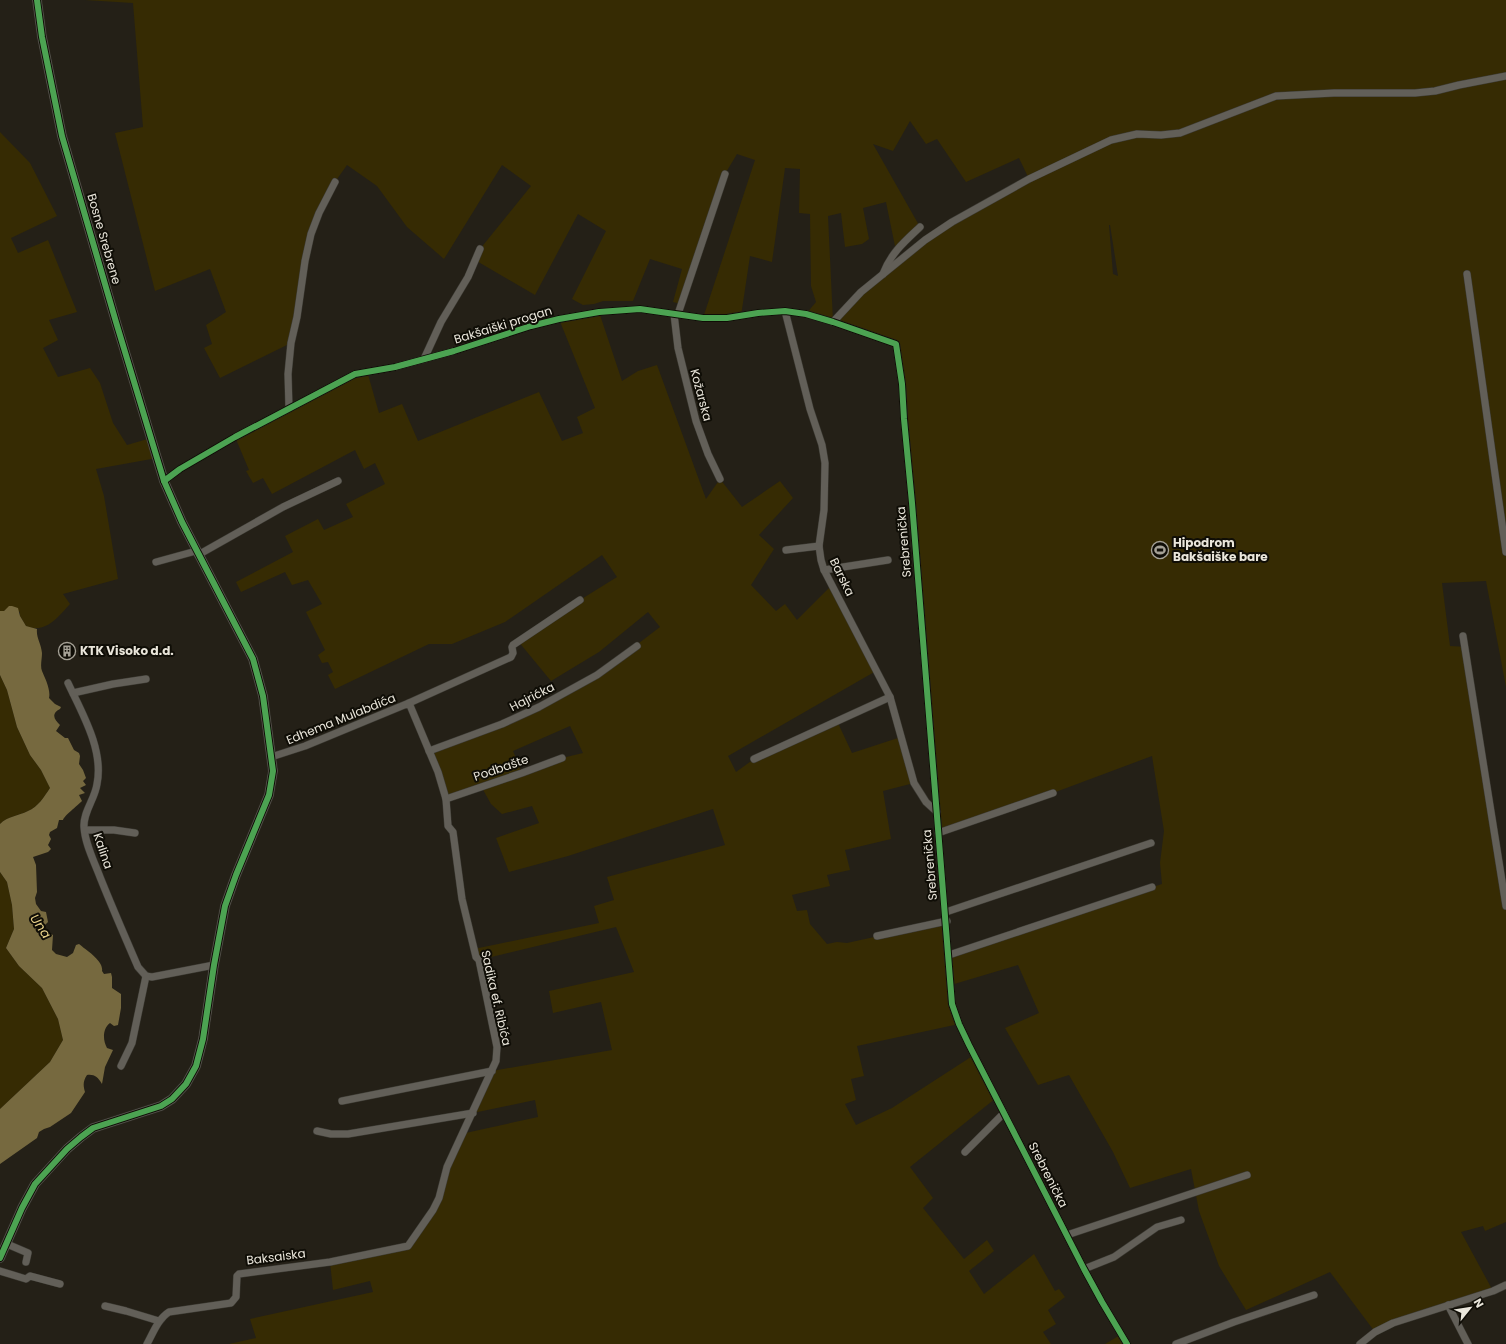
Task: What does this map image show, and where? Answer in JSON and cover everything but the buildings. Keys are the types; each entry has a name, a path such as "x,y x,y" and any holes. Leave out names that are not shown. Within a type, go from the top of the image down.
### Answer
{"street":[{"name":"Bosne Srebrene","path":"0,1258 22,1208 35,1184 52,1164 80,1137 93,1128 106,1123 161,1106 172,1099 186,1084 196,1066 203,1039 214,964 225,906 269,795 273,771 263,696 253,659 197,553 164,481 62,136 42,37 37,0"},
{"path":"833,322 882,274 925,240 952,222 1029,179 1111,140 1137,134 1161,135 1180,133 1276,96 1334,93 1415,93 1435,91 1506,76"},
{"path":"676,314 725,174"},
{"path":"289,408 288,374 291,343 297,317 305,261 311,234 319,213 335,182"},
{"path":"882,274 887,262 920,227"},
{"path":"424,360 441,322 468,277 480,249"},
{"path":"1467,274 1506,552"},
{"name":"Bakšaiški progan","path":"164,481 205,454 355,374 424,360 531,326 559,319 598,312 640,309 703,318 727,318 758,313 785,311 806,314 833,322 896,344"},
{"name":"Barska","path":"785,311 794,351 823,451 824,510 819,546 824,570 890,697 914,783 926,802 937,812"},
{"name":"Kožarska","path":"676,314 678,348 696,421 708,454 720,479"},
{"name":"Srebrenička","path":"896,344 902,384 915,535 938,832 946,912 952,1004 959,1024 1084,1269 1127,1344"},
{"path":"156,562 197,553 284,507 338,481"},
{"path":"786,550 819,546"},
{"path":"824,570 888,560"},
{"path":"409,703 511,657 514,653 513,645 580,600"},
{"path":"1463,636 1506,906"},
{"name":"Hajrićka","path":"429,751 502,724 539,708 597,675 636,646"},
{"path":"73,693 113,684 146,679"},
{"name":"Kalina","path":"68,683 92,740 98,765 98,782 95,796 85,818 85,830 93,858 124,936 138,966 146,976"},
{"path":"754,759 890,697"},
{"name":"Edhema Mulabdića","path":"271,757 305,746 409,703 413,712"},
{"name":"Sadika ef. Ribića","path":"330,1262 409,1244 433,1210 439,1198 447,1167 496,1061 497,1047 479,960 476,957 462,899 453,832 448,826 446,799 413,712"},
{"name":"Podbašte","path":"446,799 562,758"},
{"path":"938,832 1053,793"},
{"path":"85,830 114,830 135,833"},
{"path":"946,912 1151,843"},
{"path":"949,955 1152,887"},
{"path":"877,936 946,921"},
{"path":"121,1066 132,1043 146,976 152,977 214,964"},
{"path":"342,1101 492,1071"},
{"path":"317,1131 331,1134 348,1134 473,1113"},
{"path":"965,1152 1004,1113"},
{"path":"1067,1235 1247,1175"},
{"path":"1084,1269 1114,1257 1157,1227 1181,1220"},
{"path":"7,1244 28,1253 26,1262"},
{"name":"Baksaiska","path":"159,1321 169,1312 231,1303 236,1297 237,1276 242,1273 330,1262"},
{"path":"0,1271 26,1279 30,1276 60,1284"},
{"path":"1360,1344 1375,1332 1393,1323 1493,1291 1506,1285"},
{"path":"1176,1344 1240,1320 1314,1296"},
{"path":"1448,1305 1468,1344"},
{"path":"104,1306 159,1321 147,1344"}],"shaded area":[{"path":"85,0 1506,0 1506,687 1486,581 1442,583 1450,646 1467,647 1506,901 1506,1222 1485,1231 1483,1226 1461,1232 1493,1291 1375,1332 1330,1272 1246,1310 1219,1266 1199,1211 1191,1169 1130,1188 1113,1152 1069,1075 1038,1085 1005,1028 1039,1013 1018,965 951,985 959,1024 857,1046 864,1076 851,1079 856,1100 845,1104 856,1125 892,1108 974,1055 996,1098 910,1167 933,1198 923,1208 964,1259 987,1240 994,1251 969,1271 984,1294 1034,1254 1055,1291 1059,1289 1065,1297 1048,1310 1056,1324 1043,1332 1051,1344 229,1344 256,1338 250,1319 373,1292 370,1281 333,1290 330,1262 408,1246 433,1210 461,1134 538,1117 535,1100 473,1113 492,1071 612,1050 601,1002 553,1013 549,991 634,972 616,927 479,960 474,949 599,923 594,906 614,900 607,877 725,845 713,809 568,856 509,872 496,838 539,823 532,806 502,814 491,804 481,786 446,799 429,751 502,724 597,675 660,627 648,612 599,652 551,681 518,641 617,577 602,555 505,622 452,644 429,644 335,689 328,675 333,672 328,662 322,663 318,655 325,650 306,612 322,604 308,580 292,585 285,572 241,592 236,582 293,552 285,536 318,519 324,530 353,517 346,504 385,484 375,463 364,469 355,450 272,494 263,478 253,483 246,471 249,470 235,437 367,371 379,413 402,404 418,441 539,392 562,441 583,433 577,417 595,408 559,319 599,312 622,381 638,371 657,365 706,499 720,479 742,507 780,481 793,498 759,535 774,549 751,585 776,611 785,604 797,620 832,585 876,671 728,756 736,772 754,759 837,721 852,753 901,737 914,783 883,791 891,839 845,850 850,870 827,875 830,886 792,895 797,911 807,910 810,924 827,944 837,942 847,943 947,921 949,955 1162,884 1160,863 1164,831 1152,756 1053,793 938,833 896,344 806,314 816,302 811,286 810,214 799,213 800,169 785,168 772,262 750,256 741,316 703,318 755,160 737,154 725,174 681,304 673,302 682,269 650,259 633,301 603,301 583,305 572,299 606,231 578,214 535,295 475,260 480,249 531,186 502,165 444,259 407,227 377,186 347,165 335,182 311,234 291,343 220,378 204,348 212,344 206,325 226,312 210,269 155,291 115,133 143,127 133,3","holes":["910,121 926,144 937,139 966,182 1019,158 1029,179 925,240 833,321 828,216 841,213 845,247 862,244 869,239 863,208 886,202 896,251 920,227 873,144 893,151","1109,225 1118,276 1113,274","570,726 583,753 562,758 522,773 513,751"]},
{"path":"0,132 30,163 57,216 11,238 18,253 48,240 77,312 49,320 58,340 43,348 58,377 90,368 100,383 113,423 127,445 151,438 157,458 96,469 104,496 118,579 63,594 70,604 51,623 40,628 26,626 20,616 20,612 7,609 2,612 0,611"},
{"path":"0,675 7,690 17,727 30,755 41,770 50,788 35,807 24,813 6,819 0,824"},
{"path":"0,872 7,882 12,905 14,929 6,948 19,966 42,988 58,1019 63,1040 50,1062 0,1109"},
{"path":"1122,1334 1127,1344 1105,1344"}],"water":[{"name":"Una","path":"9,606 18,608 20,616 26,626 37,629 37,635 42,653 41,669 48,688 49,698 61,707 54,715 55,719 60,725 56,731 65,738 68,738 74,750 79,753 79,764 86,778 83,781 86,785 80,788 85,793 79,795 82,801 63,820 59,820 57,828 50,832 49,835 51,839 48,845 51,849 48,852 33,857 36,865 36,904 41,911 46,912 48,922 44,926 47,932 53,935 52,950 56,954 67,957 73,953 76,945 79,944 90,953 100,963 104,974 111,973 112,988 121,994 121,1008 118,1025 114,1026 110,1023 104,1032 104,1039 107,1048 113,1050 105,1067 102,1084 96,1076 87,1075 84,1083 85,1092 71,1113 50,1127 39,1132 37,1138 0,1164 0,1109 50,1062 63,1040 58,1019 42,988 19,966 6,948 14,929 12,905 7,882 0,872 0,824 6,819 24,813 35,807 50,788 41,770 30,755 17,727 7,690 0,675 0,611 4,611"}],"cycle path":[{"path":"0,1258 22,1208 35,1184 67,1149 93,1128 161,1106 172,1099 186,1084 196,1066 203,1039 214,965 225,906 269,795 273,771 263,696 253,659 182,522 164,481 62,136 42,37 37,0"},
{"path":"164,481 180,469 235,437 355,374 395,367 454,351 531,326 559,319 599,312 640,309 703,318 727,318 758,313 785,311 806,314 833,322 896,344 902,384 952,1004 969,1045 1084,1269 1127,1344"}],"place":[{"name":"Hipodrom Bakšaiške bare","path":"1160,550"},
{"name":"KTK Visoko d.d.","path":"67,651"}]}
